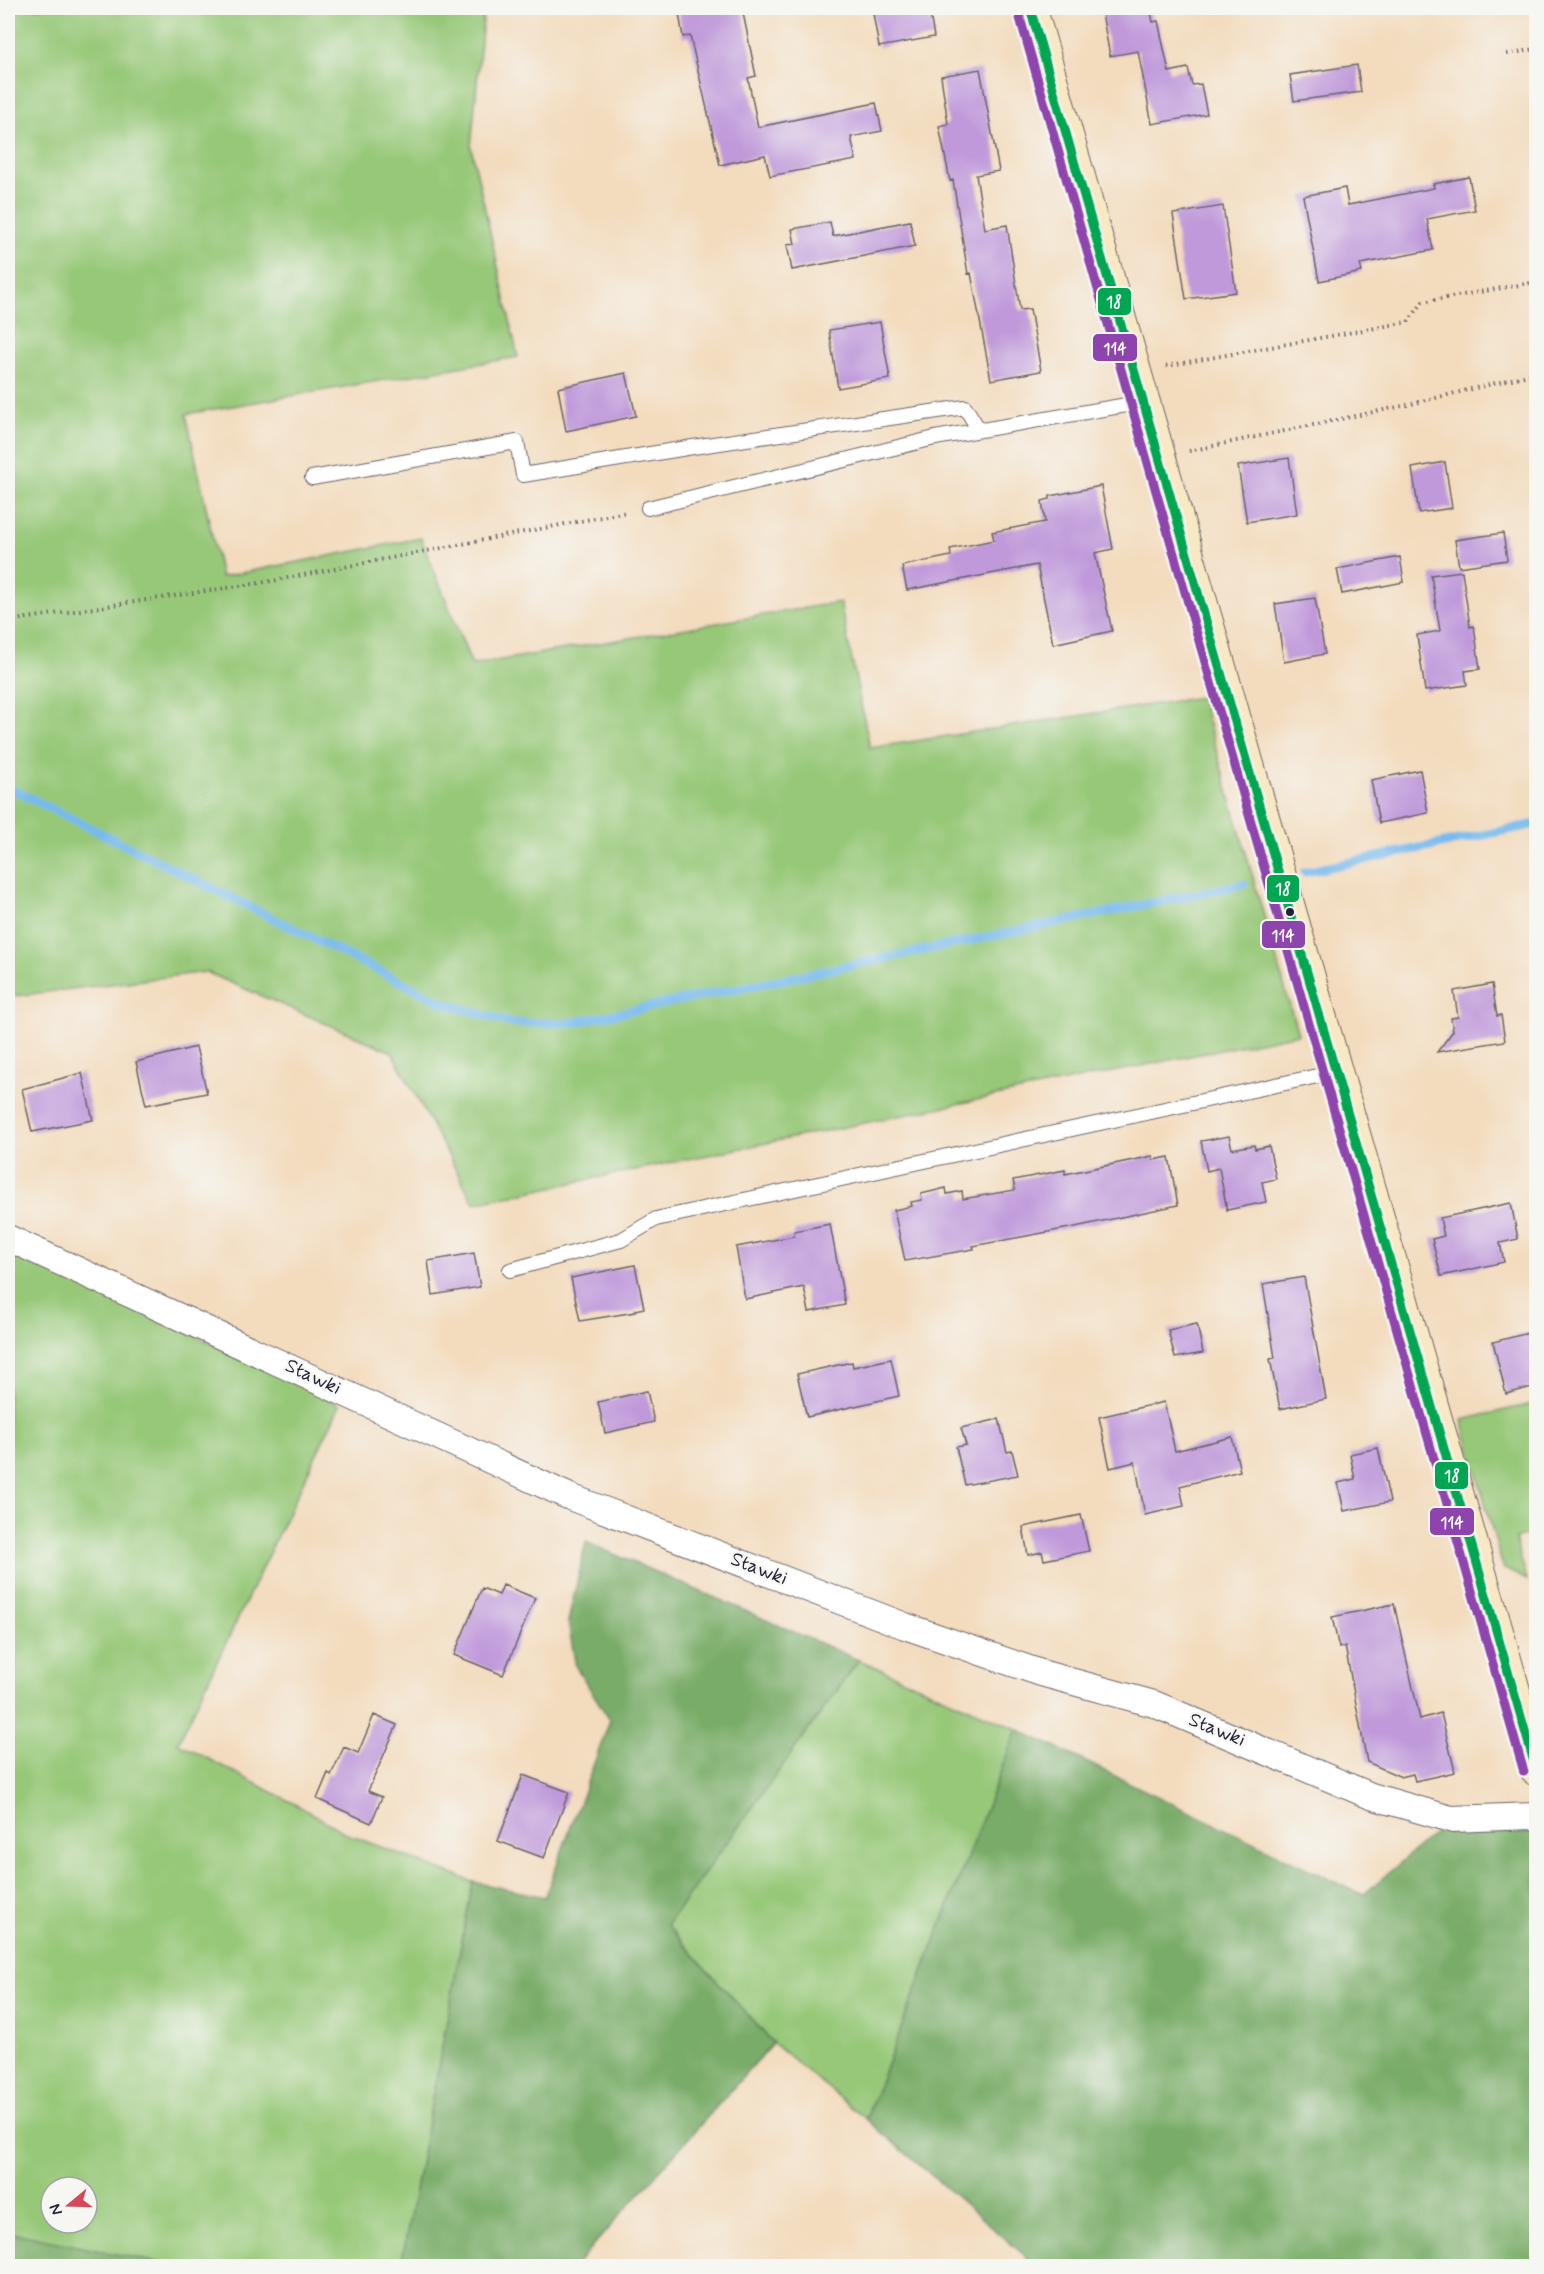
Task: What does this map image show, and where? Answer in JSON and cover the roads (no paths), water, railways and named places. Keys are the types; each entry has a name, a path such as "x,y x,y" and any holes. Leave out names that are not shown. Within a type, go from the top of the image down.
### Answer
{"main road":[{"path":"1030,8 1536,1769"}],"street":[{"name":"Stawki","path":"8,1238 570,1497 905,1626 1041,1673 1154,1704 1371,1796 1451,1819 1536,1816"}],"lane":[{"path":"648,508 934,438 1144,402"},
{"path":"312,478 517,441 523,475 705,445 965,407 979,430"},
{"path":"510,1270 621,1240 656,1219 1336,1072"}],"waterway":[{"path":"8,787 444,1003 511,1023 571,1023 1244,884"},
{"path":"1305,872 1536,824"}]}
